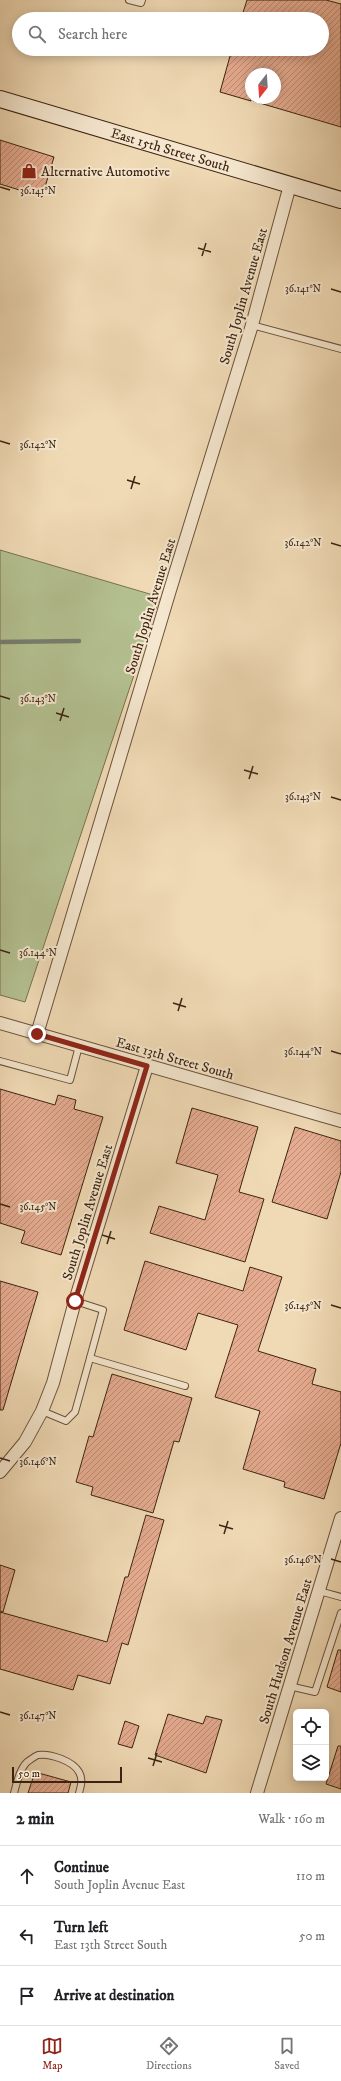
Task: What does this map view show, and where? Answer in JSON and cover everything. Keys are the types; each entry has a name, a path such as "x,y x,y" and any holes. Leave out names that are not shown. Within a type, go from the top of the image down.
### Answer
{"main road":[{"name":"East 15th Street South","path":"0,99 341,200"}],"street":[{"name":"South Joplin Avenue East","path":"37,1034 170,590 252,325 290,185"},
{"name":"East 13th Street South","path":"0,1022 341,1122"},
{"name":"South Joplin Avenue East","path":"0,1472 25,1442 42,1410 53,1383 75,1301 147,1066"},
{"name":"South Hudson Avenue East","path":"257,1793 341,1518"}],"lane":[{"path":"132,1 141,3 142,0"},
{"path":"252,325 341,349"},
{"path":"0,1061 70,1080 79,1046"},
{"path":"42,1410 66,1421 76,1412 103,1310 75,1301"},
{"path":"90,1358 185,1386"},
{"path":"319,1591 341,1597"},
{"path":"289,1686 315,1692 341,1613"},
{"path":"14,1793 22,1769 37,1755 51,1756 69,1763 79,1772 82,1780 79,1793"}],"green space":[{"path":"0,550 160,597 25,1002 0,995"}],"building":[{"path":"247,0 326,0 341,4 341,127 263,104 281,104 281,68 245,68 245,99 220,92 230,56 329,56 329,12 243,12"},
{"name":"Alternative Automotive","path":"0,140 54,157 42,197 0,184"},
{"path":"0,1089 55,1105 58,1095 76,1100 74,1109 103,1117 61,1255 21,1243 25,1231 0,1223"},
{"path":"192,1108 258,1127 239,1192 264,1199 245,1262 150,1233 159,1206 205,1220 218,1175 176,1163"},
{"path":"295,1127 341,1141 341,1172 327,1219 272,1202"},
{"path":"145,1261 243,1291 250,1267 282,1277 258,1351 316,1369 312,1384 341,1392 341,1443 324,1499 284,1487 285,1482 243,1469 260,1411 215,1397 238,1325 198,1313 186,1350 124,1330"},
{"path":"0,1281 38,1292 3,1410 0,1410"},
{"path":"112,1374 192,1398 179,1442 174,1441 153,1513 91,1495 93,1487 76,1482 89,1436 93,1437"},
{"path":"146,1515 164,1520 128,1645 122,1643 110,1684 78,1675 73,1690 0,1669 0,1612 107,1642 125,1577 128,1577"},
{"path":"0,1565 15,1570 3,1612 0,1611"},
{"path":"338,1650 341,1650 341,1692 327,1687"},
{"path":"168,1714 203,1724 206,1716 222,1720 206,1773 155,1755"},
{"path":"125,1721 139,1726 132,1748 118,1744"},
{"path":"338,1746 341,1746 341,1789 326,1784 327,1781 329,1781 329,1774"},
{"path":"35,1772 71,1782 68,1793 28,1793"}],"waterway":[{"path":"0,642 79,641"}],"place":[{"name":"Alternative Automotive","path":"29,171"}],"route":[{"path":"37,1034 147,1066 75,1301"}]}
